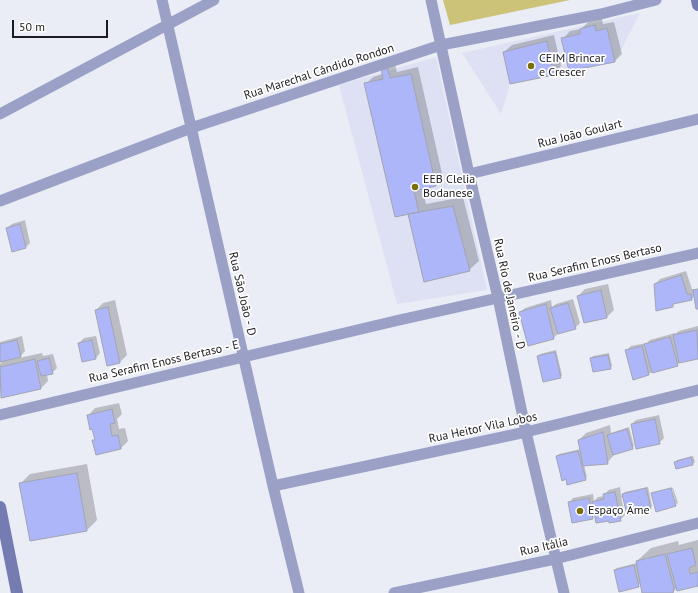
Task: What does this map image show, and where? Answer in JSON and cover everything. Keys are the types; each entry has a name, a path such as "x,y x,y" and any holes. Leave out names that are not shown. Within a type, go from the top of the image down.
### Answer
{"street":[{"name":"Rua São João - D","path":"162,0 273,486 299,593"},
{"path":"0,114 214,0"},
{"name":"Rua Rio de Janeiro - D","path":"430,0 498,298 526,432 564,593"},
{"name":"Rua Marechal Cândido Rondon","path":"0,201 191,128 441,45 600,14 656,0"},
{"path":"697,0 698,5"},
{"name":"Rua João Goulart","path":"469,174 698,119"},
{"name":"Rua Serafim Enoss Bertaso","path":"498,298 698,253"},
{"name":"Rua Serafim Enoss Bertaso - E","path":"0,415 498,298"},
{"name":"Rua Heitor Vila Lobos","path":"273,486 526,432 698,390"},
{"path":"0,507 17,593"},
{"name":"Rua Itália","path":"394,593 555,559 698,523"}],"shaded area":[{"path":"443,0 570,0 450,25"},
{"name":"CEIM Brincar e Crescer","path":"640,13 615,62 510,84 501,114 462,53"},
{"name":"EEB Clelia Bodanese","path":"436,57 487,290 397,304 339,85"}],"building":[{"path":"595,25 596,31 607,28 615,62 569,71 561,38 580,34 580,29"},
{"path":"547,41 554,75 510,84 503,52"},
{"path":"387,67 390,78 411,74 436,186 414,191 419,212 395,217 364,83 383,79 381,69"},
{"path":"453,206 470,271 424,282 408,214"},
{"path":"20,224 26,248 12,252 6,228"},
{"path":"681,275 687,294 691,294 692,300 673,304 673,307 656,311 654,284"},
{"path":"698,289 698,309 696,309 693,290"},
{"path":"601,290 607,318 584,323 577,296"},
{"path":"568,303 576,329 558,334 550,308"},
{"path":"546,304 554,339 528,346 519,312"},
{"path":"108,307 120,363 107,366 95,310"},
{"path":"697,330 698,359 679,363 673,335"},
{"path":"670,337 678,366 652,373 644,344"},
{"path":"17,340 21,357 0,362 0,344"},
{"path":"92,340 96,359 82,362 78,343"},
{"path":"642,346 649,375 633,380 625,350"},
{"path":"555,352 561,378 543,382 537,356"},
{"path":"608,355 611,369 593,372 590,358"},
{"path":"49,358 53,374 41,376 37,361"},
{"path":"35,359 41,389 1,398 0,367"},
{"path":"112,409 115,423 110,424 112,436 118,435 121,449 96,455 92,440 95,440 92,429 90,430 87,415"},
{"path":"655,419 660,444 636,449 631,424"},
{"path":"627,429 633,449 613,455 607,435"},
{"path":"603,432 608,464 583,466 578,440"},
{"path":"578,451 586,480 567,485 566,479 562,481 556,456"},
{"path":"691,457 693,465 676,469 674,462"},
{"path":"77,473 87,531 30,541 19,483"},
{"path":"646,488 651,509 627,515 622,494"},
{"path":"671,488 676,506 656,512 651,493"},
{"path":"615,492 621,521 596,523 592,502 604,499 603,494"},
{"name":"Espaço Âme","path":"589,498 593,519 572,523 568,502"},
{"path":"692,548 696,565 689,568 690,574 698,572 698,586 677,591 667,554"},
{"path":"665,554 674,588 673,593 642,593 636,561"},
{"path":"634,565 639,587 619,592 614,570"}],"place":[{"name":"CEIM Brincar e Crescer","path":"531,66"},
{"name":"EEB Clelia Bodanese","path":"415,187"},
{"name":"Espaço Âme","path":"580,511"}]}
